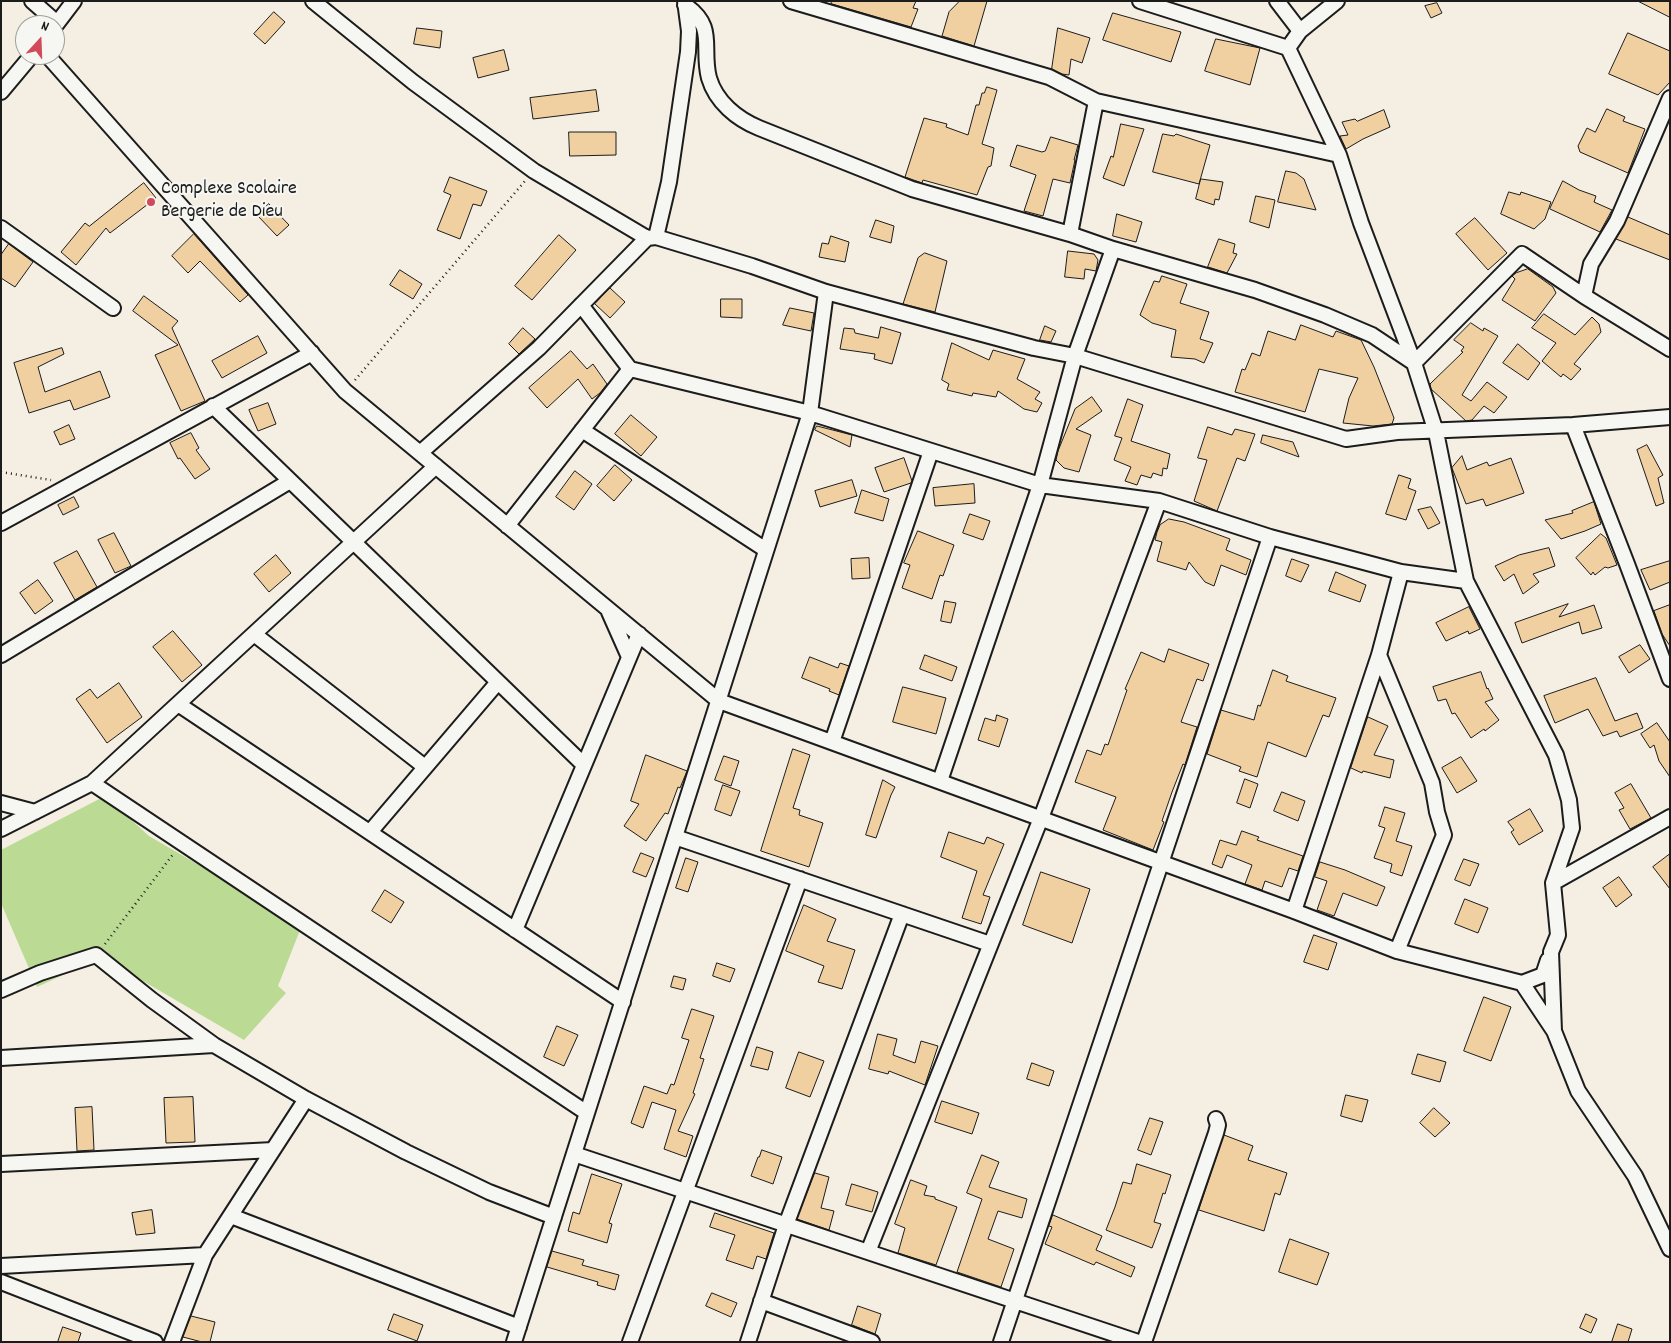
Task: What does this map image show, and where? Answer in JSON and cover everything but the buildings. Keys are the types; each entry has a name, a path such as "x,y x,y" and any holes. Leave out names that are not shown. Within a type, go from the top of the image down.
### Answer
{"street":[{"path":"32,1 47,15"},
{"path":"63,15 74,1"},
{"path":"313,1 413,82 534,171 651,238 752,266 826,292 1034,348 1075,356 1346,439 1397,432 1436,432 1573,425 1670,417"},
{"path":"791,1 1048,77 1096,101 1339,155"},
{"path":"56,65 345,392 719,700 1294,911 1397,951 1522,983 1543,975 1558,935 1553,883 1572,828 1569,800 1556,755 1466,580 1436,432 1414,363 1361,223 1339,155 1288,48 1140,1"},
{"path":"1277,1 1300,31"},
{"path":"1288,48 1300,31 1338,1"},
{"path":"420,453 539,348 580,305 651,238 669,182 688,52 689,31 685,3"},
{"path":"685,3 703,23 709,78 718,96 729,109 746,122 912,189 1255,290 1325,315 1372,335 1414,363"},
{"path":"688,52 708,70"},
{"path":"4,87 23,65"},
{"path":"1584,296 1591,264 1616,221 1670,98"},
{"path":"1070,234 1096,101"},
{"path":"1,228 113,308"},
{"path":"940,781 1040,485 1075,356 1113,248"},
{"path":"1414,363 1522,254 1584,296 1670,349"},
{"path":"514,1342 810,413 826,292"},
{"path":"580,305 630,369 810,413 1040,485 1159,501 1270,537 1401,572 1466,580"},
{"path":"1,523 312,353"},
{"path":"507,526 630,369"},
{"path":"213,406 584,765"},
{"path":"1573,425 1670,679"},
{"path":"582,430 766,550"},
{"path":"832,742 931,451"},
{"path":"1,829 92,783 436,466"},
{"path":"1,656 290,481"},
{"path":"868,1252 1040,818 1159,501"},
{"path":"1001,1342 1270,537"},
{"path":"1294,911 1379,655 1401,572"},
{"path":"608,609 629,657"},
{"path":"254,634 425,767"},
{"path":"515,930 639,634"},
{"path":"1379,655 1432,783 1436,812 1444,835 1397,951"},
{"path":"370,832 498,682"},
{"path":"178,704 623,1002"},
{"path":"92,783 587,1113"},
{"path":"1,803 35,812"},
{"path":"1553,883 1670,817"},
{"path":"675,836 990,944"},
{"path":"630,1342 800,879"},
{"path":"748,1342 786,1225 902,914"},
{"path":"1551,952 1554,1032"},
{"path":"1,990 40,973 96,955 152,1000 214,1045 306,1099 406,1152 480,1188 554,1217"},
{"path":"1522,983 1554,1032 1578,1091 1635,1176 1670,1249"},
{"path":"1,1058 214,1045"},
{"path":"172,1342 205,1255 306,1099"},
{"path":"1144,1342 1216,1133 1218,1126 1216,1119"},
{"path":"1,1164 273,1150"},
{"path":"574,1154 1138,1342"},
{"path":"231,1216 519,1327"},
{"path":"1,1266 205,1255"},
{"path":"1,1282 155,1342"},
{"path":"761,1301 872,1342"}],"path":[{"path":"345,392 534,171"},
{"path":"1,472 72,484"},
{"path":"96,955 182,843"}],"green space":[{"path":"105,796 149,836 302,925 278,986 286,993 244,1040 102,957 37,987 1,903 1,850"}],"place":[{"name":"Complexe Scolaire Bergerie de Dieu","path":"151,202"}]}
